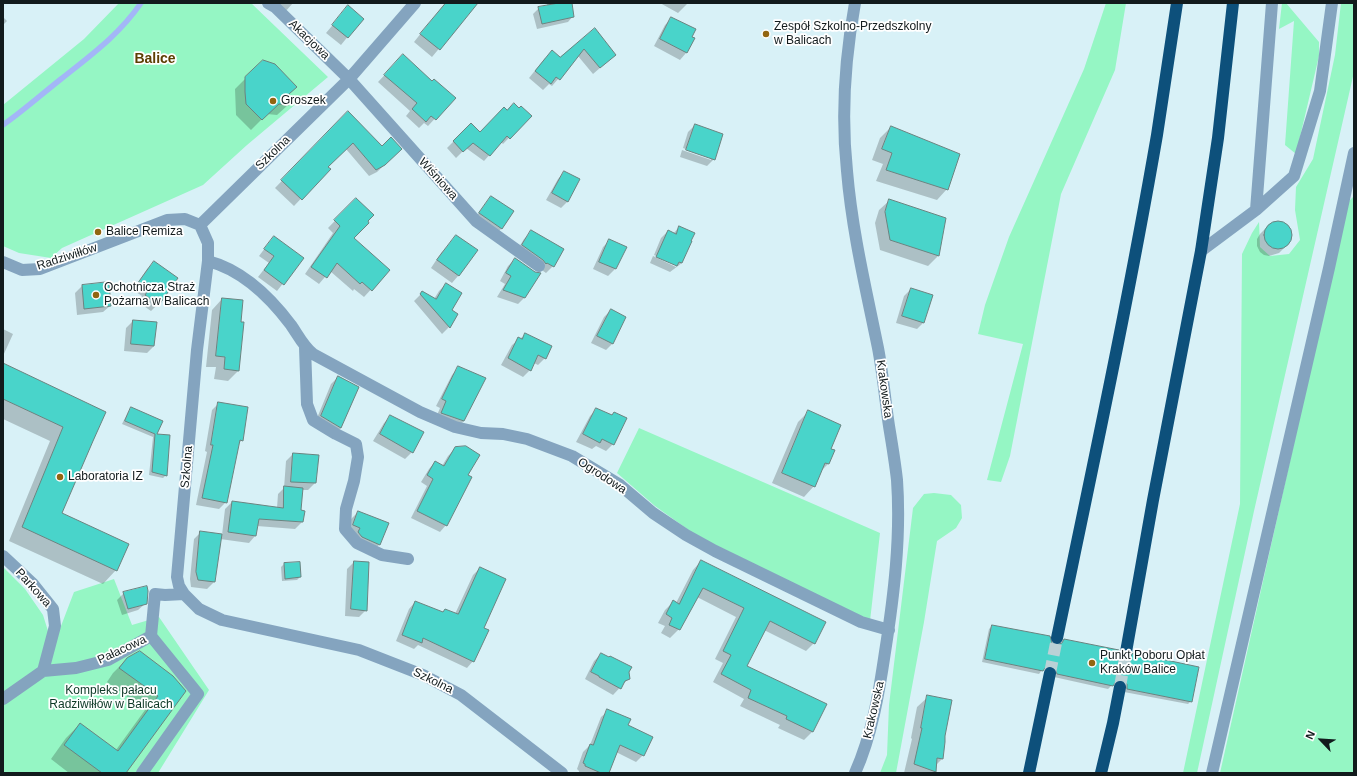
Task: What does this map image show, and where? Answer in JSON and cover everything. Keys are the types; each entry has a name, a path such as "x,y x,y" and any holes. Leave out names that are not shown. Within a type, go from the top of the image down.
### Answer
{"highway":[{"path":"1057,638 1135,254 1157,134 1177,3"},
{"path":"1126,652 1153,500 1201,251 1218,138 1233,3"},
{"path":"1029,773 1050,673"},
{"path":"1101,773 1120,687"}],"street":[{"name":"Akacjowa","path":"268,3 275,7 349,79"},
{"name":"Szkolna","path":"415,3 349,79 200,225 208,243 208,261 197,350 177,577 184,594 199,609 222,620 359,650 423,675 460,695 562,773"},
{"name":"Krakowska","path":"855,3 846,79 844,122 845,152 852,214 879,351 897,479 897,548 889,630 878,694 867,743 856,773"},
{"path":"1256,210 1272,3"},
{"path":"1201,251 1256,210 1294,176 1320,91 1332,3"},
{"name":"Wiśniowa","path":"349,79 476,221 539,266"},
{"path":"1212,773 1322,299 1354,153"},
{"name":"Radziwiłłów","path":"3,262 22,270 40,269 167,220 185,219 200,225"},
{"name":"Ogrodowa","path":"208,261 226,268 246,280 267,297 292,327 305,348 313,354 420,412 455,427 482,433 503,434 527,439 572,456 620,485 653,513 686,535 715,551 861,622 889,630"},
{"name":"Ogrodowa","path":"305,348 307,404 313,420 356,444 358,457 354,481 346,509 345,529 357,544 382,555 408,559"},
{"name":"Parkowa","path":"3,556 33,584 53,610 55,626 43,671"},
{"path":"151,636 155,594 184,594"},
{"name":"Pałacowa","path":"3,699 43,671 76,668 108,660 151,636 198,694 142,773"}],"green space":[{"path":"119,3 251,3 328,77 247,145 203,185 62,248 51,258 19,253 3,246 3,105 84,39"},
{"path":"1106,3 1126,3 1115,70 1061,194 1010,456 1001,482 987,480 1023,344 978,334 985,305 1009,237 1084,69"},
{"path":"1282,3 1286,3 1319,42 1319,56 1296,154 1285,145 1294,21 1279,29"},
{"path":"1341,3 1354,3 1354,72 1254,511 1197,773 1183,773 1240,504 1242,254 1259,222 1260,247 1270,256 1289,254 1300,240 1295,210 1296,187 1313,159 1335,55"},
{"path":"1354,196 1354,773 1220,773 1348,202"},
{"path":"639,428 880,533 870,621 697,536 655,506 617,473"},
{"path":"934,493 951,495 961,505 962,518 956,528 937,541 924,622 896,773 880,773 887,755 889,705 913,508 924,494"},
{"name":"Kompleks pałacu Radziwiłłów w Balicach","path":"3,567 25,589 43,615 53,647 74,592 114,579 132,625 159,617 209,690 158,773 3,773"}],"building":[{"path":"446,3 478,3 440,50 420,34"},
{"path":"559,3 572,3 574,17 542,24 538,7"},
{"path":"348,5 364,19 348,38 332,25"},
{"path":"671,17 696,29 692,37 695,38 687,53 660,39"},
{"path":"595,28 616,55 600,68 584,49 560,80 556,77 551,84 535,71 552,50 560,57"},
{"path":"403,54 432,81 434,79 456,98 436,120 431,116 426,122 412,109 417,103 384,75"},
{"path":"263,60 275,64 297,87 289,94 289,105 279,104 262,120 246,104 245,77"},
{"path":"514,103 519,108 521,106 532,116 510,139 507,136 490,156 473,143 463,152 453,141 471,123 480,132 504,107 507,110"},
{"path":"348,111 382,146 391,137 402,149 385,165 376,170 353,143 328,167 331,169 302,200 281,180"},
{"path":"695,124 723,134 715,160 686,150"},
{"path":"891,126 960,154 948,190 886,170 892,153 882,149"},
{"path":"564,171 580,179 568,202 552,193"},
{"path":"491,196 514,211 502,229 479,213"},
{"path":"356,198 374,215 368,221 369,223 354,238 390,270 372,291 362,282 360,284 337,263 327,278 311,267 340,226 334,220"},
{"path":"889,199 946,218 939,256 890,240 885,212"},
{"path":"1278,221 1284,222 1288,225 1291,229 1291,241 1288,245 1284,248 1278,249 1272,248 1268,245 1265,241 1264,235 1265,229 1268,225 1272,222"},
{"path":"679,226 695,233 682,263 679,262 677,266 656,257 668,230 676,234"},
{"path":"531,230 564,249 554,267 547,263 546,264 543,260 522,245"},
{"path":"456,235 478,250 459,276 437,260"},
{"path":"274,236 304,258 284,285 264,270 274,256 264,249"},
{"path":"609,239 627,247 616,269 599,262"},
{"path":"515,258 535,272 541,273 525,298 503,290 511,276 506,273"},
{"path":"154,261 178,278 159,305 145,295 149,289 139,282"},
{"name":"Ochotnicza Straż Pożarna w Balicach","path":"109,282 111,306 84,309 82,285"},
{"path":"446,283 462,293 452,310 458,314 450,328 420,294 422,291 436,299"},
{"path":"911,288 933,295 924,323 902,316"},
{"path":"222,298 243,300 241,322 244,322 239,371 224,369 225,357 216,356"},
{"path":"611,309 626,317 613,344 597,336"},
{"path":"133,320 157,322 154,346 131,344"},
{"path":"525,333 552,346 546,359 538,355 531,371 508,358 518,337 522,339"},
{"name":"Laboratoria IZ","path":"3,363 106,412 62,513 129,544 117,571 22,527 63,427 3,399"},
{"path":"458,366 486,378 464,421 441,413 446,401 442,399"},
{"path":"338,376 359,387 341,428 321,416"},
{"path":"218,402 248,407 243,441 240,440 227,503 202,498 213,445 211,445"},
{"path":"131,407 163,421 157,434 170,435 167,476 152,472 155,434 125,421"},
{"path":"596,408 612,415 614,412 627,418 614,445 602,439 600,443 583,434"},
{"path":"808,410 841,425 831,449 835,450 829,464 825,463 815,487 782,473"},
{"path":"390,415 424,432 413,453 380,434"},
{"path":"466,446 480,455 468,475 472,477 447,526 417,511 433,479 427,475 435,461 444,466 455,447"},
{"path":"293,453 319,455 316,483 291,482"},
{"path":"284,486 303,488 301,510 305,511 303,522 259,519 256,536 228,532 232,501 283,508"},
{"path":"358,511 389,523 380,545 362,537 358,532 360,528 353,525"},
{"path":"200,531 222,534 215,582 198,580 196,572"},
{"path":"701,560 826,622 815,644 770,621 747,666 827,704 813,732 786,719 787,716 748,698 751,690 721,674 731,655 723,651 744,608 703,588 680,630 669,625 672,618 666,614 673,600 679,604"},
{"path":"354,561 369,562 367,611 351,609"},
{"path":"300,562 301,577 285,579 284,563"},
{"path":"480,567 506,579 484,628 489,630 474,662 423,638 422,643 402,635 415,601 443,612 445,609 458,614"},
{"path":"147,586 147,604 128,609 123,592"},
{"name":"Punkt Poboru Opłat Kraków Balice","path":"992,625 1050,636 1052,643 1056,645 1062,643 1064,639 1119,650 1119,655 1124,659 1129,659 1133,653 1199,667 1192,702 1127,689 1127,684 1122,680 1117,680 1113,686 1057,674 1055,668 1051,666 1045,668 1043,671 985,659"},
{"path":"140,651 173,676 186,691 126,773 102,773 64,745 80,723 118,751 158,696 119,668 127,658"},
{"path":"601,653 632,667 629,672 630,679 625,681 621,689 591,672"},
{"path":"927,695 952,700 945,736 943,759 937,758 936,772 914,764"},
{"path":"607,709 631,719 628,725 653,737 644,756 620,745 609,773 601,773 585,766 583,763 590,744 593,745"}],"waterway":[{"path":"3,125 94,53 114,35 141,3"}],"tunnel":[{"path":"1050,673 1057,638"},
{"path":"1120,687 1126,652"}],"place":[{"name":"Zespół Szkolno-Przedszkolny w Balicach","path":"766,34"},
{"name":"Groszek","path":"273,101"},
{"name":"Balice Remiza","path":"98,232"},
{"name":"Ochotnicza Straż Pożarna w Balicach","path":"96,295"},
{"name":"Laboratoria IZ","path":"60,477"},
{"name":"Punkt Poboru Opłat Kraków Balice","path":"1092,663"}],"district":[{"name":"Balice","path":"155,59"}]}
